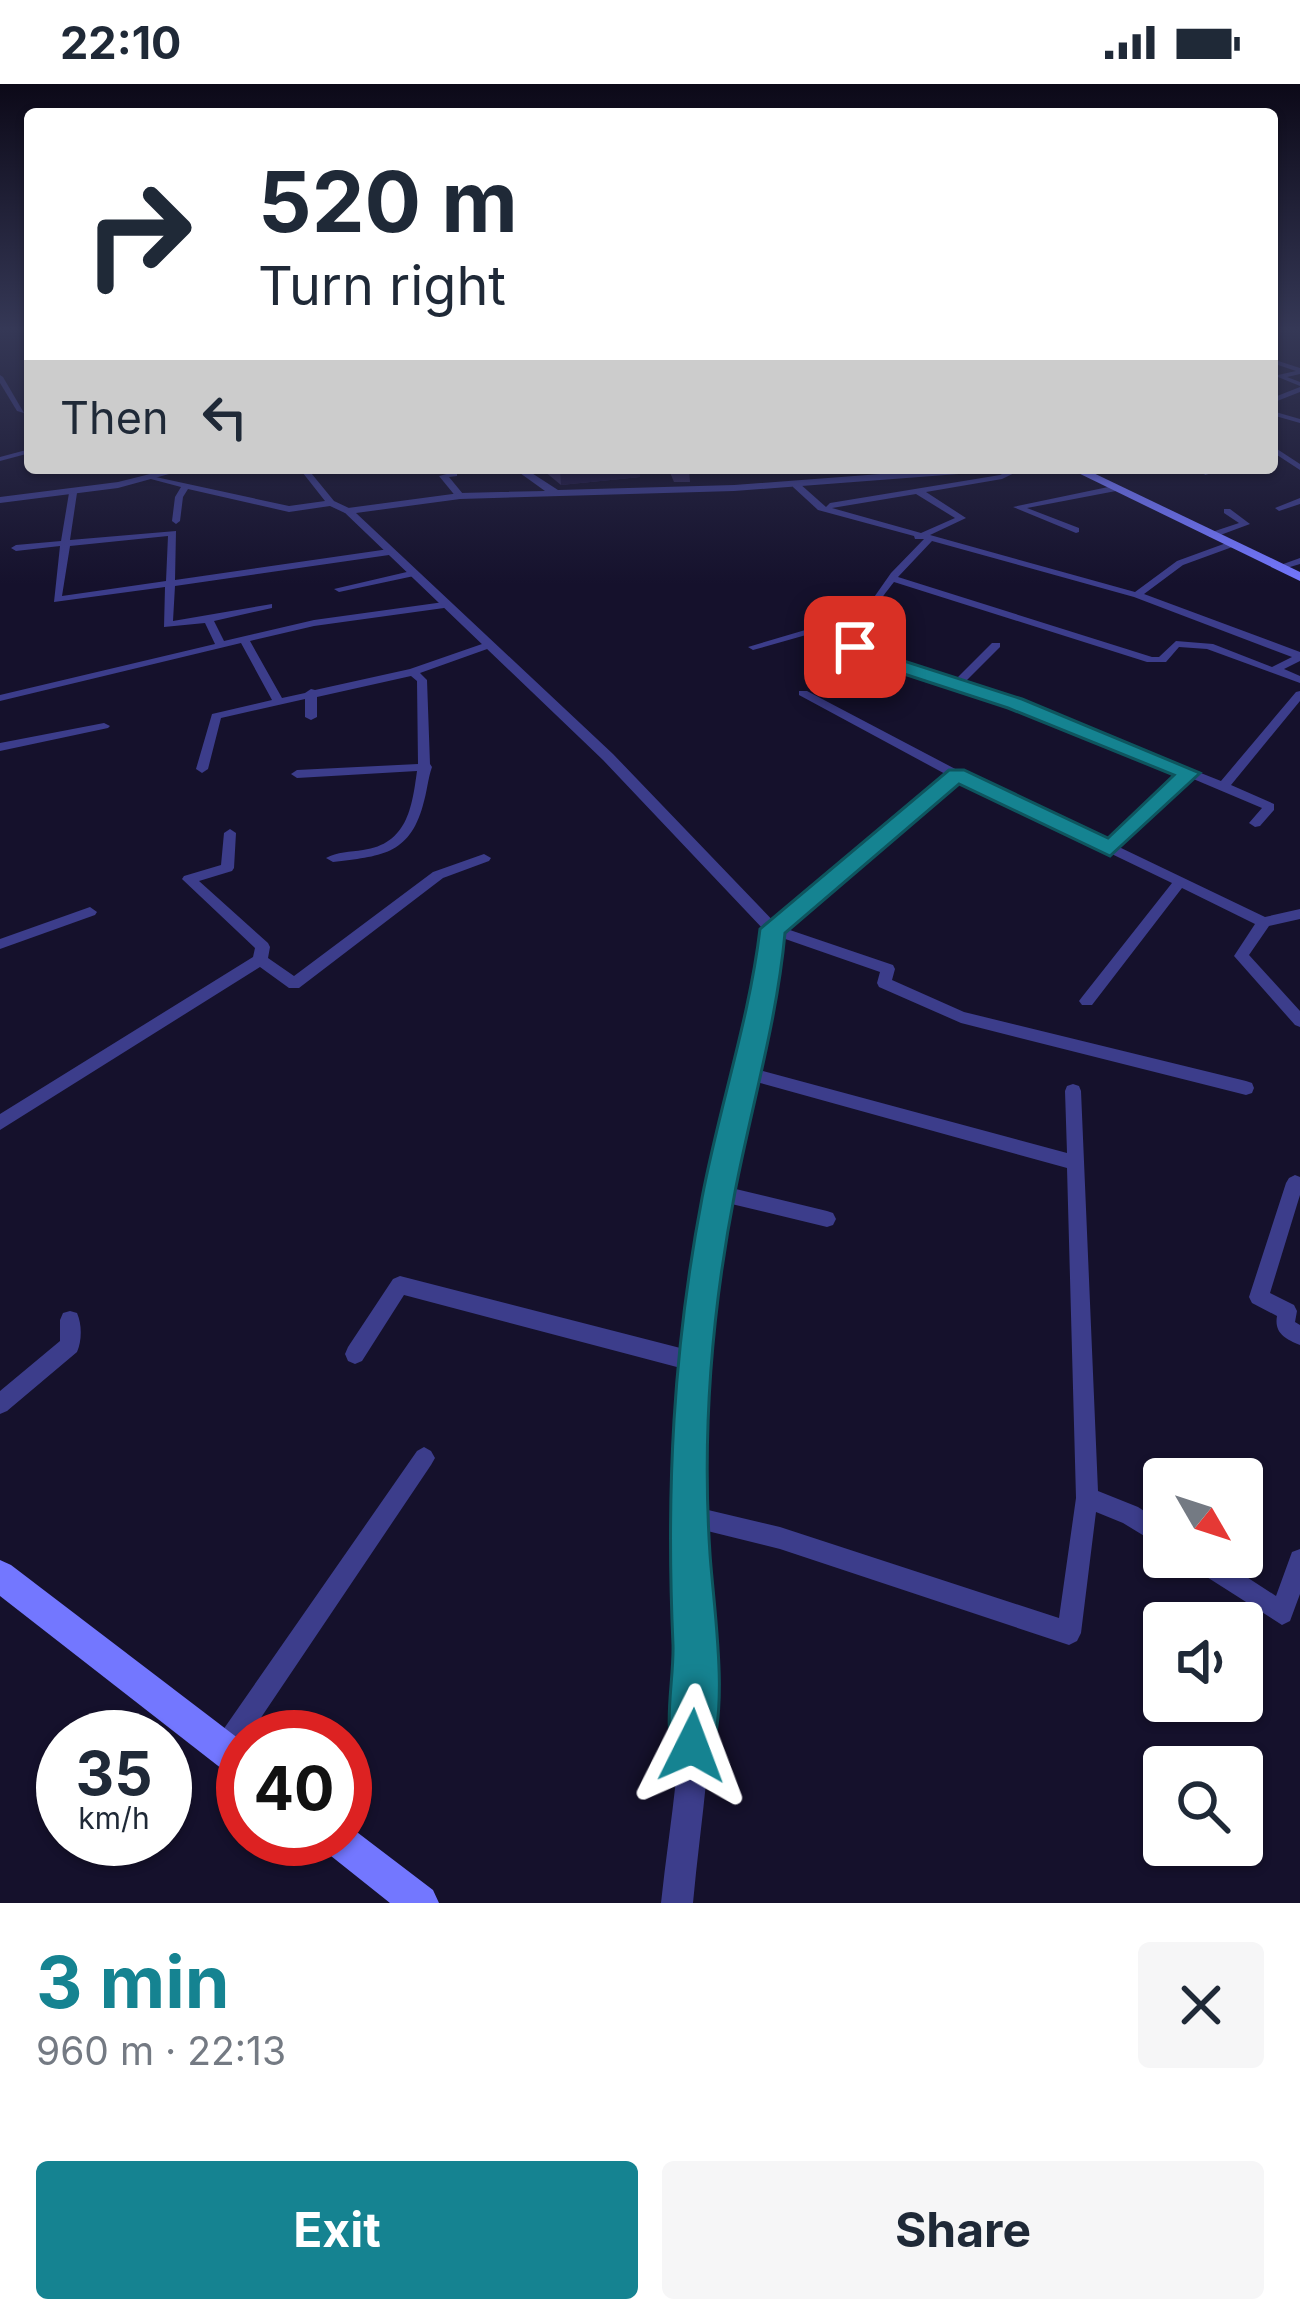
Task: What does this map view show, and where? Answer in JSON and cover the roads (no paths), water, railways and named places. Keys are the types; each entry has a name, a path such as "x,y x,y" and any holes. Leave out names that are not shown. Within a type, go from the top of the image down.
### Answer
{"main road":[{"path":"1085,474 1300,577"},
{"path":"0,1576 216,1742"},
{"path":"372,1865 420,1903"}],"street":[{"path":"0,500 73,493 154,474"},
{"path":"160,474 187,486 289,509 331,503"},
{"path":"308,474 331,503 348,511 608,757 772,929 889,970 884,982 961,1017 1246,1088"},
{"path":"454,474 443,476 460,496"},
{"path":"527,474 558,495"},
{"path":"348,511 460,496 796,484 859,474"},
{"path":"821,508 996,474"},
{"path":"796,484 821,508 1137,595 1300,657"},
{"path":"176,520 179,497 187,486"},
{"path":"1076,530 1017,507 1113,489"},
{"path":"919,492 962,518 924,537 892,578 867,615 855,647 859,653 1270,807 1255,824"},
{"path":"73,493 57,600 389,552"},
{"path":"1279,508 1300,501"},
{"path":"1212,535 1246,524 1227,512"},
{"path":"16,548 172,533 168,625 269,606"},
{"path":"1137,595 1180,563 1232,544"},
{"path":"1280,567 1300,561"},
{"path":"339,589 411,574"},
{"path":"892,578 1151,660 1162,660 1176,644 1204,645 1300,680"},
{"path":"0,698 314,623 444,605"},
{"path":"753,647 867,615"},
{"path":"208,619 221,645"},
{"path":"245,640 277,699"},
{"path":"956,686 996,645"},
{"path":"202,769 216,716 413,672 486,646"},
{"path":"1278,670 1300,657"},
{"path":"332,858 388,848 406,834 426,767 422,680 413,672"},
{"path":"310,717 311,692"},
{"path":"803,693 957,775 1264,922 1300,914"},
{"path":"1223,786 1300,694"},
{"path":"0,747 104,726"},
{"path":"297,774 426,767"},
{"path":"1110,849 1189,773"},
{"path":"677,1903 696,1707 687,1516 692,1361 718,1193 764,1005 772,929 957,775"},
{"path":"0,1123 260,960 263,947 189,879 227,868 230,833"},
{"path":"260,960 294,984 438,875 484,857"},
{"path":"1087,1001 1180,882"},
{"path":"0,944 90,912"},
{"path":"1264,922 1240,956 1300,1021"},
{"path":"748,1072 1075,1163"},
{"path":"687,1516 802,1544 1070,1633 1087,1498 1073,1091"},
{"path":"1295,1183 1259,1297 1287,1311 1285,1326 1300,1336"},
{"path":"718,1193 826,1219"},
{"path":"355,1354 400,1285 692,1361"},
{"path":"0,1404 70,1345 70,1319"},
{"path":"263,1710 424,1458"},
{"path":"1087,1498 1143,1523"},
{"path":"1228,1578 1282,1613 1300,1560"}]}
